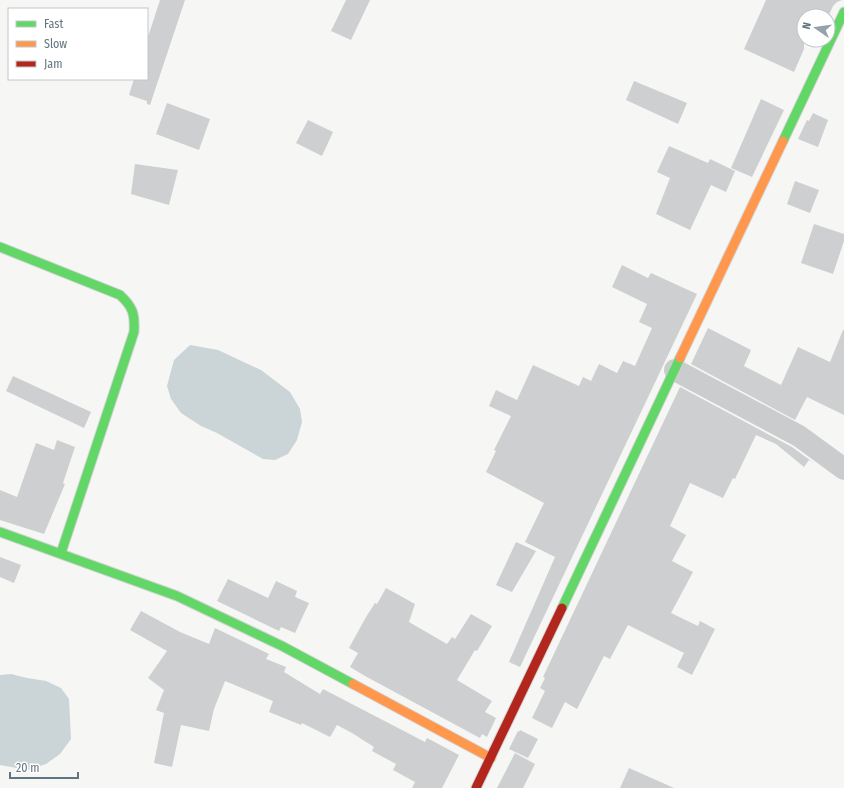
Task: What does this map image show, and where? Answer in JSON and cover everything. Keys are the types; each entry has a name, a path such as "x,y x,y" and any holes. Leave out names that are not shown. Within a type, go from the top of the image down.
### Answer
{"street":[{"path":"476,788 844,12"},
{"path":"0,247 120,295 131,306 135,319 134,332 61,553"},
{"path":"675,370 799,436 844,469"},
{"path":"0,532 177,596 282,646 491,758"}],"shaded area":[{"path":"190,345 218,350 261,370 290,392 300,409 302,422 297,440 288,454 275,460 263,459 217,433 201,426 181,413 171,399 167,386 174,360"},
{"path":"11,674 46,681 61,688 69,699 71,739 60,754 46,764 28,770 0,765 0,675"}],"building":[{"path":"160,0 185,0 150,105 147,104 147,101 129,95 134,80 148,80 148,37"},
{"path":"346,0 370,0 351,40 331,31"},
{"path":"766,0 842,0 837,2 832,8 796,8 796,48 804,49 794,72 744,49"},
{"path":"634,81 687,103 678,124 626,100"},
{"path":"761,99 784,110 752,177 731,168"},
{"path":"167,103 210,119 199,150 156,134"},
{"path":"813,113 828,120 818,147 798,139 807,120 809,121"},
{"path":"308,120 333,132 322,156 296,143"},
{"path":"669,146 708,163 710,159 735,171 726,192 711,185 690,230 656,214 670,178 657,172"},
{"path":"135,164 178,170 169,205 131,194"},
{"path":"795,181 819,190 810,213 787,204"},
{"path":"814,224 844,234 844,241 833,274 801,263"},
{"path":"622,265 648,278 651,273 697,294 520,667 509,662 555,557 525,542 544,503 486,472 496,451 494,450 511,416 489,406 496,390 517,400 533,365 579,386 583,377 591,381 599,364 617,373 623,361 635,366 652,328 639,322 647,304 612,287"},
{"path":"708,328 751,350 744,366 781,385 798,347 830,362 844,330 844,415 807,397 795,420 691,364"},
{"path":"13,376 91,412 84,428 6,391"},
{"path":"680,387 792,447 814,463 809,460 804,467 776,444 756,435 735,479 733,478 723,498 690,483 670,526 686,535 672,561 693,572 671,613 698,626 700,621 715,629 692,675 677,667 684,653 628,625 610,659 604,656 577,709 565,702 552,728 532,718 545,691 540,688 545,678 543,677"},
{"path":"57,440 75,447 63,483 65,484 44,534 0,520 0,490 17,497 36,443 54,450"},
{"path":"516,542 536,551 512,592 496,585"},
{"path":"0,557 21,565 14,583 0,577"},
{"path":"228,579 268,598 276,581 297,591 295,597 309,603 295,633 281,627 279,631 217,601"},
{"path":"386,588 415,604 409,622 447,644 452,637 455,639 471,614 492,626 477,651 475,650 457,680 492,701 485,712 496,718 487,737 482,734 480,738 350,667 358,653 349,648 366,617 375,603 377,604"},
{"path":"141,611 180,632 209,644 215,628 269,654 266,659 286,667 284,672 320,694 323,689 425,742 427,738 459,755 442,788 412,788 415,782 393,770 396,764 372,751 374,747 352,733 337,725 330,737 302,723 301,725 269,712 273,701 225,681 214,709 209,731 181,725 172,767 154,763 164,713 156,710 164,690 148,678 167,651 130,630"},
{"path":"520,730 538,739 528,758 509,749 518,731 519,732"},
{"path":"515,753 535,764 523,788 497,788"},
{"path":"629,768 674,788 620,788"}],"traffic: fast":[{"path":"783,141 844,12"},
{"path":"0,247 120,295 128,303 134,320 134,332 61,553"},
{"path":"562,608 680,358"},
{"path":"0,532 177,596 282,646 353,684"}],"traffic: slow":[{"path":"680,358 783,141"},
{"path":"353,684 491,758"}],"traffic: jam":[{"path":"476,788 562,608"}]}
